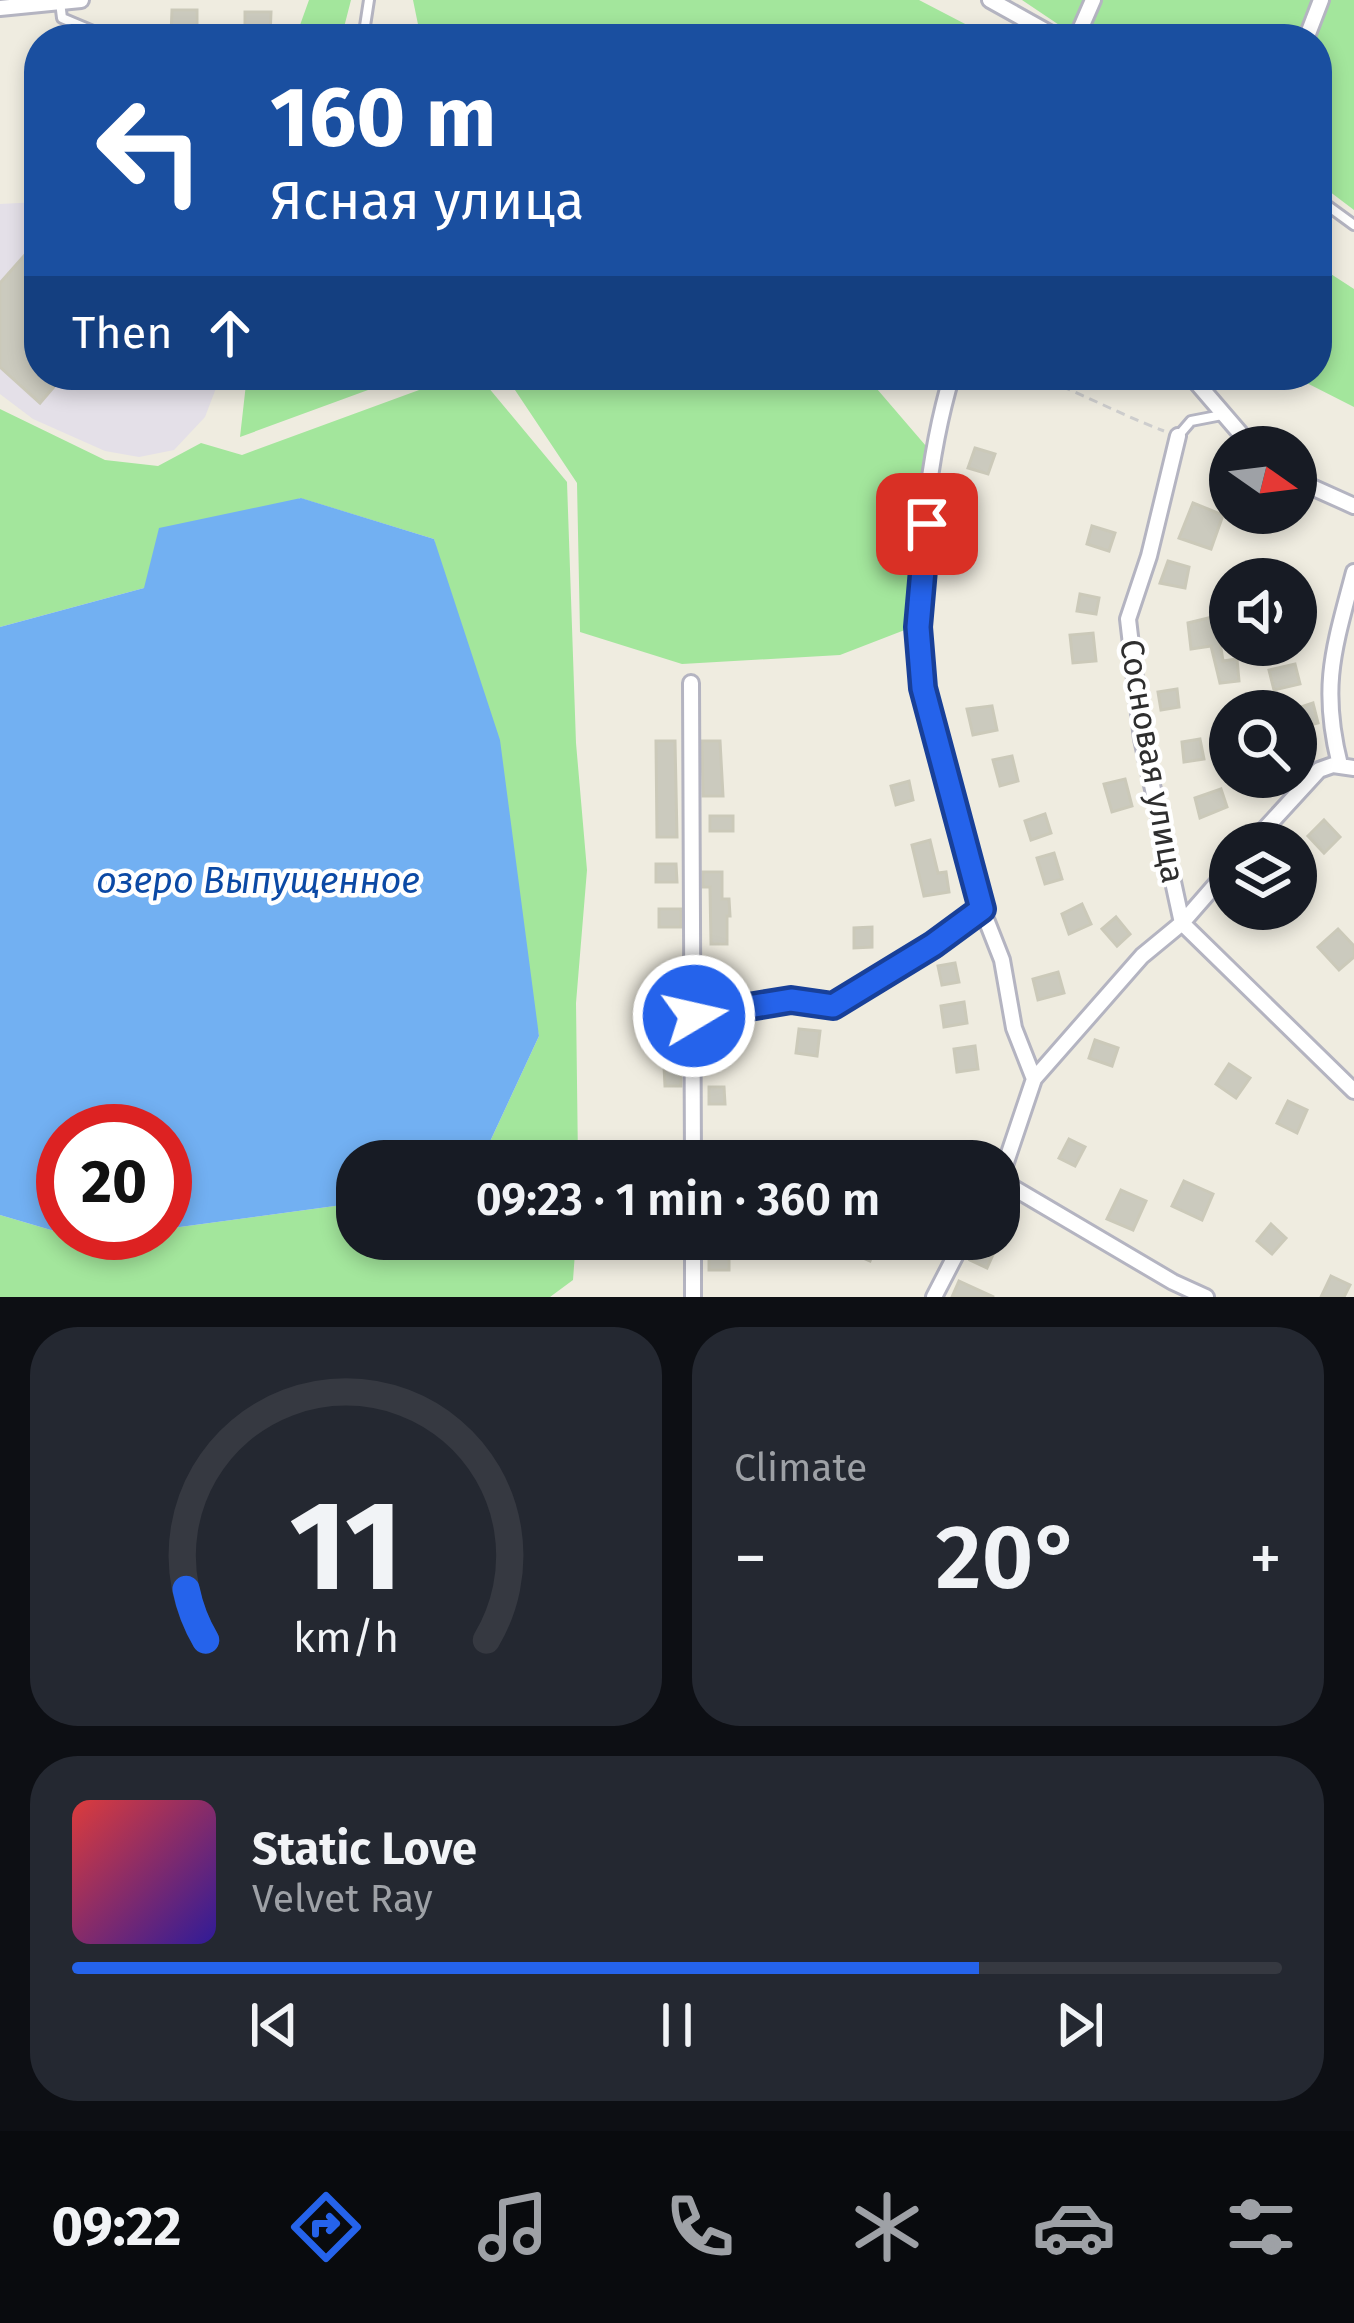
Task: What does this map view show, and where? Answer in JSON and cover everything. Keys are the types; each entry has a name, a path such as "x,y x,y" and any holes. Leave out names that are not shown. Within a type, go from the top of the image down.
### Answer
{"street":[{"path":"0,8 81,0"},
{"path":"990,0 1033,24"},
{"path":"949,390 935,450 920,592 923,688 982,909 1002,960 1014,1028 1034,1079"},
{"path":"1202,390 1233,426"},
{"name":"Сосновая улица","path":"1178,436 1129,620 1142,739 1182,923 1354,1091"},
{"path":"1317,489 1354,506"},
{"path":"1271,822 1319,770 1347,767 1329,713 1329,676 1354,572"},
{"path":"691,683 693,1140"},
{"path":"1014,1140 1034,1079 1142,956 1182,923 1209,892"},
{"path":"1020,1194 1206,1297"},
{"path":"693,1260 693,1297"},
{"path":"934,1297 953,1260"}],"lane":[{"path":"60,2 62,18 76,24"},
{"path":"1178,436 1191,421 1223,415"},
{"path":"694,1016 791,1000 833,1006 982,909"}],"path":[{"path":"1073,390 1113,412 1178,436"}],"shaded area":[{"path":"24,203 24,390 215,390 205,417 174,450 139,457 105,451 33,419 0,394 0,204"}],"green space":[{"path":"309,0 351,0 345,24 300,24"},
{"path":"413,0 919,0 965,24 418,24"},
{"path":"1022,0 1354,0 1354,210 1332,193 1332,24 1058,24"},
{"path":"1332,275 1354,289 1354,407 1321,390 1332,390"},
{"path":"245,390 368,390 240,437"},
{"path":"419,390 490,390 567,482 576,743 587,870 576,1003 578,1140 491,1140 539,1036 434,539 300,498 144,588 0,627 0,409 105,460 158,466 201,443 242,455"},
{"path":"515,390 878,390 932,453 928,621 840,655 682,664 580,632 577,483"},
{"path":"336,1206 336,1260 574,1260 573,1280 550,1297 0,1297 0,1215 36,1226 36,1260 192,1260 192,1225"}],"water":[{"name":"озеро Выпущенное","path":"301,498 434,539 500,740 539,1036 491,1140 336,1140 336,1206 192,1225 192,1104 36,1104 36,1226 0,1215 0,627 144,588 159,528"}],"building":[{"path":"172,10 197,10 197,24 171,24"},
{"path":"245,12 271,12 271,24 245,24"},
{"path":"24,256 24,389 0,367 0,283"},
{"path":"26,390 51,390 40,403"},
{"path":"975,448 995,454 988,474 968,468"},
{"path":"1193,503 1209,509 1209,534 1216,534 1211,549 1179,538"},
{"path":"1092,526 1115,533 1109,551 1087,544"},
{"path":"1168,561 1189,567 1185,588 1160,583"},
{"path":"1080,594 1099,598 1096,614 1077,611"},
{"path":"1209,618 1209,646 1191,649 1188,623"},
{"path":"1093,633 1096,661 1073,663 1070,635"},
{"path":"1216,666 1238,666 1239,681 1220,683"},
{"path":"1296,666 1300,684 1274,690 1269,670"},
{"path":"1177,689 1179,707 1161,710 1158,692"},
{"path":"992,706 997,730 973,735 967,709"},
{"path":"1200,739 1204,759 1184,762 1182,742"},
{"path":"656,741 675,741 677,837 657,837"},
{"path":"702,741 720,741 723,796 703,796"},
{"path":"1012,756 1018,781 1000,786 993,760"},
{"path":"1125,779 1132,806 1112,812 1104,784"},
{"path":"909,781 913,800 896,805 891,786"},
{"path":"1209,793 1209,798 1224,798 1227,807 1200,818 1195,798"},
{"path":"1045,814 1051,833 1031,840 1025,821"},
{"path":"710,816 733,816 733,831 710,831"},
{"path":"1324,820 1340,837 1324,853 1317,846 1317,827"},
{"path":"930,840 938,873 946,872 949,892 924,896 912,845"},
{"path":"1054,853 1062,879 1045,884 1037,858"},
{"path":"656,864 676,864 677,882 656,882"},
{"path":"703,872 722,872 722,899 729,899 727,944 711,944 710,887 703,887"},
{"path":"1082,904 1091,924 1069,934 1062,914"},
{"path":"659,909 681,909 681,927 659,927"},
{"path":"1116,917 1130,934 1117,946 1102,929"},
{"path":"872,927 872,947 854,948 854,928"},
{"path":"1338,929 1354,946 1354,957 1339,970 1318,947"},
{"path":"955,963 959,982 942,985 938,966"},
{"path":"715,970 729,970 733,1002 711,1005"},
{"path":"1058,972 1064,993 1038,1000 1033,979"},
{"path":"659,973 679,973 679,989 659,989"},
{"path":"964,1002 967,1023 944,1027 941,1006"},
{"path":"665,1015 681,1015 681,1032 665,1032"},
{"path":"799,1029 820,1031 817,1056 796,1053"},
{"path":"732,1030 732,1052 711,1052 711,1031"},
{"path":"1095,1040 1118,1048 1112,1066 1089,1058"},
{"path":"975,1046 978,1069 957,1072 954,1049"},
{"path":"1229,1064 1250,1078 1236,1098 1216,1084"},
{"path":"664,1066 681,1066 681,1086 665,1086"},
{"path":"709,1087 724,1087 725,1104 709,1104"},
{"path":"1288,1101 1307,1110 1297,1133 1277,1123"},
{"path":"1069,1139 1085,1147 1075,1166 1059,1158"},
{"path":"1184,1181 1213,1194 1202,1220 1172,1206"},
{"path":"1121,1190 1146,1201 1133,1230 1107,1219"},
{"path":"1271,1224 1286,1238 1272,1254 1257,1241"},
{"path":"709,1260 729,1260 729,1270 709,1270"},
{"path":"1331,1276 1350,1285 1344,1297 1321,1297"},
{"path":"959,1281 994,1297 952,1297"}],"route":[{"path":"694,1016 791,1000 833,1006 982,909 923,688 918,627 927,524"}]}
